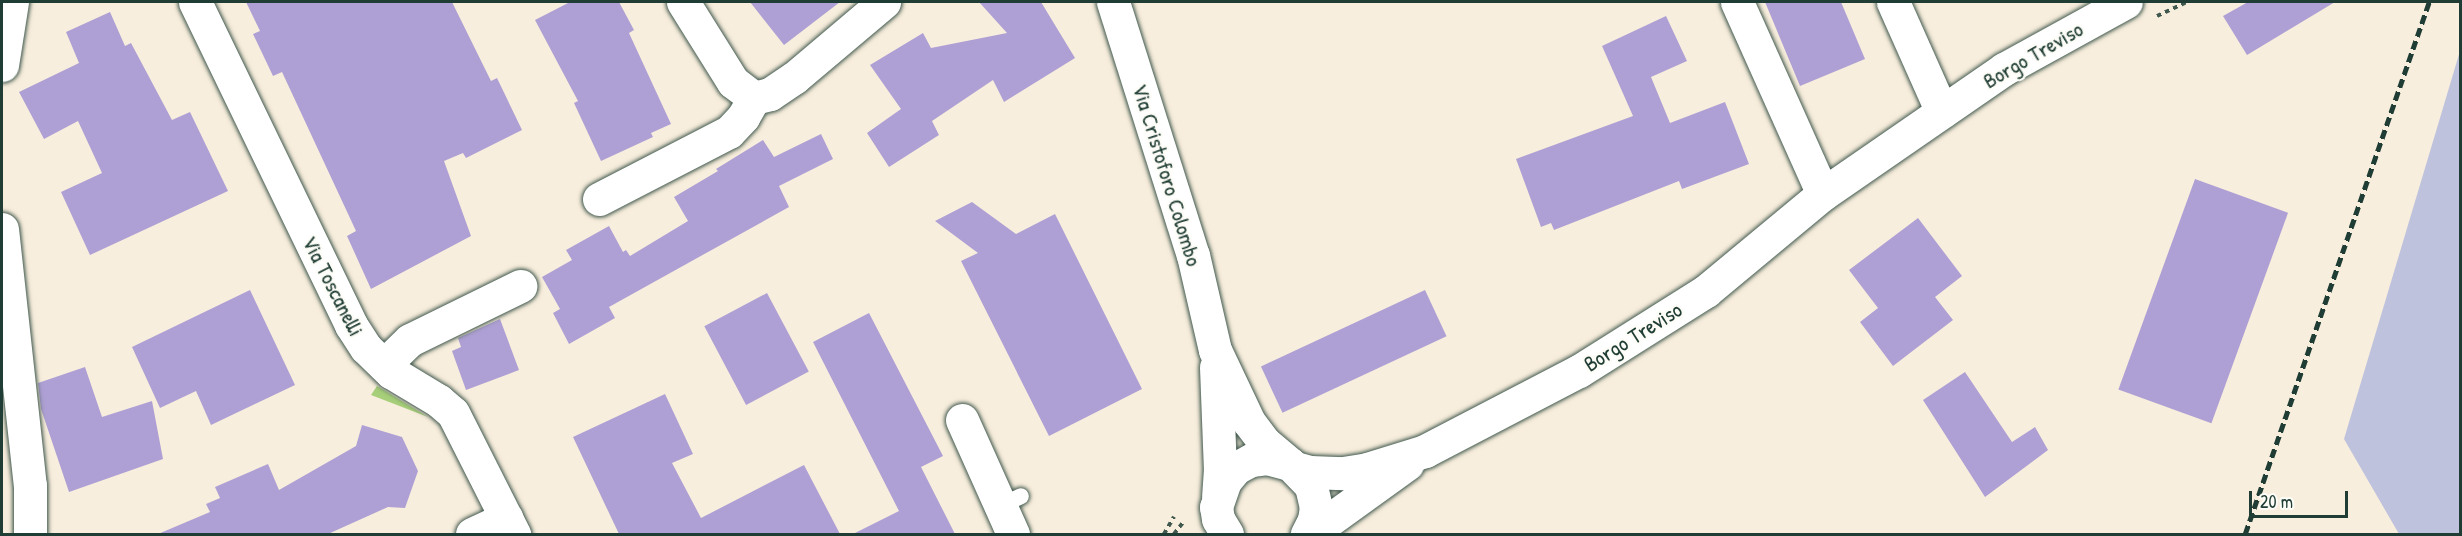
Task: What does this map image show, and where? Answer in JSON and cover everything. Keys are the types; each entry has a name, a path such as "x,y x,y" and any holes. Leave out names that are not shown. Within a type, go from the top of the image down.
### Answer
{"street":[{"path":"2,65 12,2"},
{"name":"Via Toscanelli","path":"195,2 346,316 366,348 384,365 439,401 453,413 510,526"},
{"path":"682,2 728,75 739,88 754,98"},
{"path":"599,199 729,132 743,117 754,98 770,93 794,78 884,2"},
{"name":"Via Cristoforo Colombo","path":"1113,2 1193,255 1215,350 1220,469 1210,518"},
{"path":"1737,2 1823,194"},
{"path":"1893,2 1942,112"},
{"name":"Borgo Treviso","path":"1309,534 1425,451 1579,371 1706,291 1823,194 2004,69 2126,2"},
{"path":"2,229 29,475 30,534"},
{"path":"384,365 410,339 520,286"},
{"name":"Via Cristoforo Colombo","path":"1215,350 1249,422 1265,443 1311,486 1314,497 1314,520 1309,534"},
{"path":"962,420 1012,512"},
{"name":"Borgo Treviso","path":"1210,518 1230,474 1251,460 1267,458 1310,472 1343,473 1367,469 1425,451"},
{"path":"472,534 510,526"}],"path":[{"path":"1164,534 1174,517"},
{"path":"1174,534 1210,518"}],"shaded area":[{"path":"2460,51 2460,534 2399,534 2344,439"}],"green space":[{"path":"377,386 428,417 371,395"}],"building":[{"path":"246,2 452,2 491,81 497,78 522,130 466,158 463,153 444,161 471,236 371,289 347,236 356,231 282,72 273,76 253,34 260,31"},
{"path":"570,2 619,2 634,30 629,33 671,124 651,133 653,137 601,161 574,103 578,101 535,20"},
{"path":"750,2 840,2 784,45"},
{"path":"979,2 1041,2 1075,58 1004,102 993,80 932,121 939,135 889,167 867,133 901,109 870,65 923,33 931,48 1007,33"},
{"path":"1765,2 1841,2 1865,59 1800,86"},
{"path":"2248,2 2335,2 2247,55 2223,16"},
{"path":"110,12 125,46 131,43 172,120 190,112 228,191 90,255 61,192 102,173 78,121 44,139 19,92 79,63 66,32"},
{"path":"1666,16 1687,61 1651,77 1670,123 1725,102 1749,164 1682,189 1679,181 1554,230 1551,223 1541,227 1516,159 1633,116 1602,46"},
{"path":"821,134 833,159 779,186 789,207 609,307 615,318 569,344 553,313 560,309 542,277 572,260 566,250 609,226 623,252 626,250 630,256 688,221 674,197 718,171 716,169 763,140 774,157"},
{"path":"2195,179 2288,213 2211,423 2118,389"},
{"path":"972,202 1016,234 1055,214 1142,389 1049,436 961,261 978,253 935,221"},
{"path":"1918,218 1962,276 1935,297 1953,320 1893,366 1860,322 1878,308 1849,270"},
{"path":"250,290 295,385 211,425 196,391 160,408 132,347"},
{"path":"1425,290 1447,336 1283,413 1261,366"},
{"path":"767,293 809,372 746,405 704,326"},
{"path":"869,313 943,456 921,467 955,534 853,534 899,511 813,342"},
{"path":"500,319 519,370 466,390 452,351 461,347 458,338"},
{"path":"85,367 102,417 152,401 163,459 69,492 41,409 38,383"},
{"path":"1965,372 2012,442 2035,427 2048,450 1985,497 1923,400"},
{"path":"665,394 693,454 672,463 701,518 804,465 840,534 619,534 573,437"},
{"path":"362,425 402,437 418,471 405,508 388,507 328,534 158,534 210,512 206,504 220,498 215,487 268,464 279,490 356,446"}],"railway":[{"path":"2245,534 2429,2"}]}
